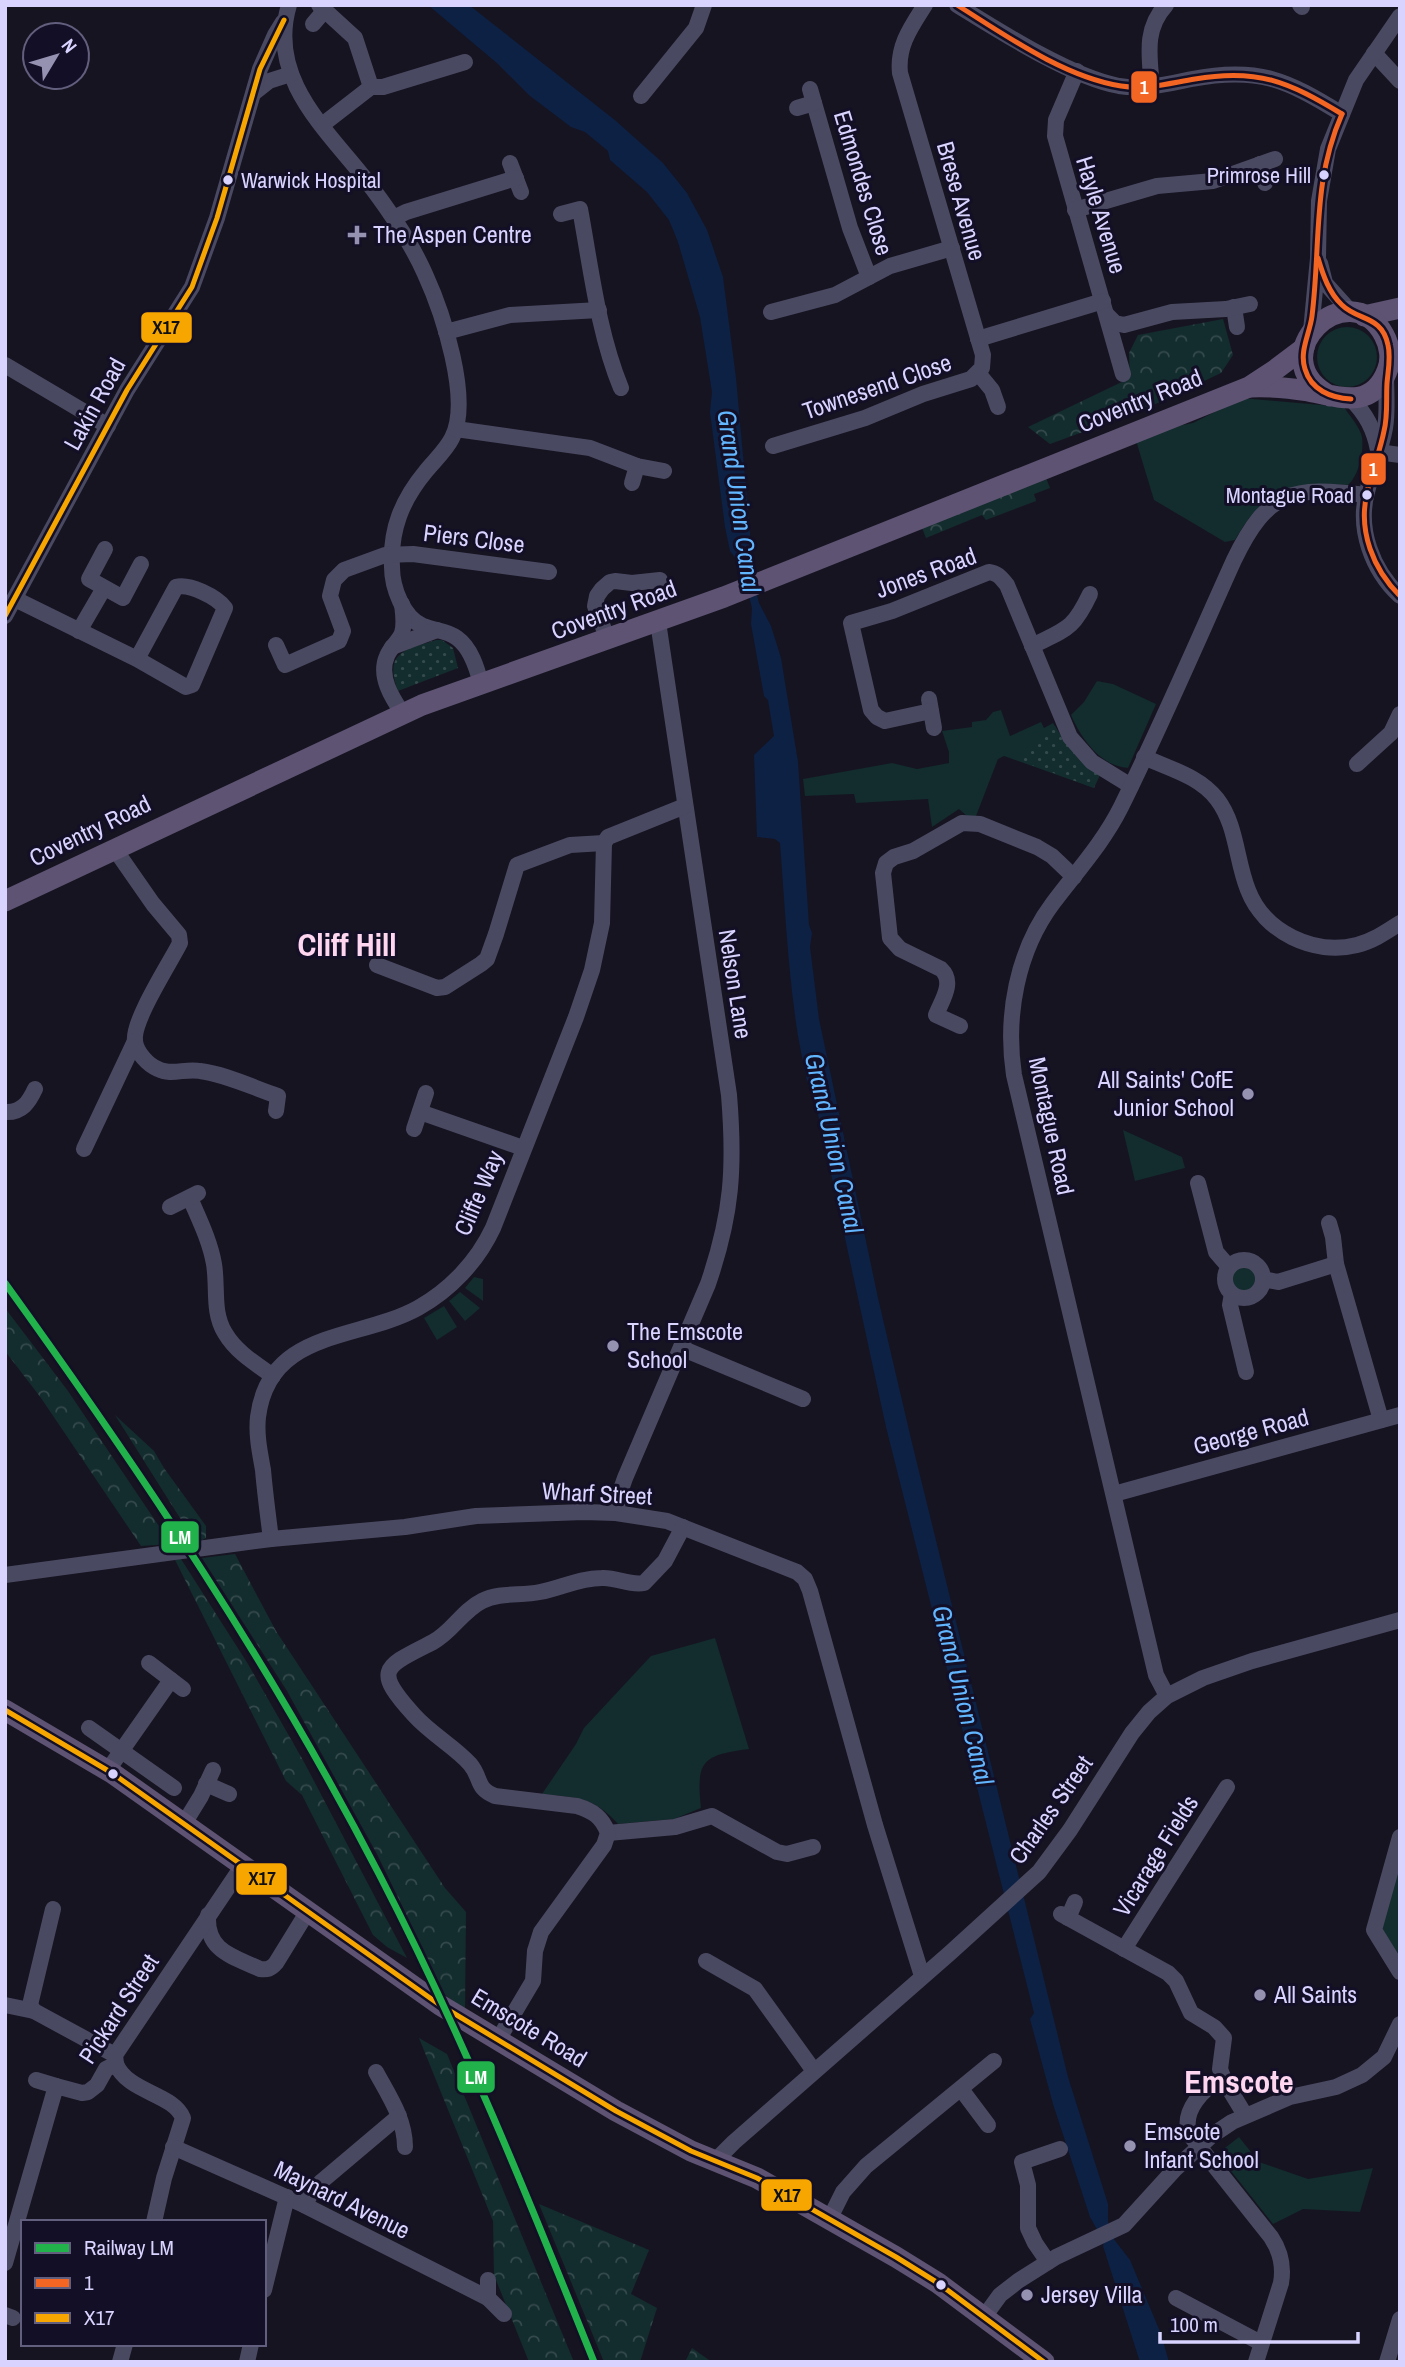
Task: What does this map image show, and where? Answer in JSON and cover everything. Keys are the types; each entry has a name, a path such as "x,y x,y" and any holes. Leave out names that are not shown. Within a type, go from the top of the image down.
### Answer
{"main road":[{"name":"Coventry Road","path":"5,901 403,714 738,591 1249,387 1280,367 1328,316 1400,308"},
{"path":"1307,339 1305,369 1315,386 1341,398 1372,391 1392,356 1386,337 1373,321 1357,314"},
{"name":"Coventry Road","path":"1249,387 1284,387 1341,398"},
{"name":"Emscote Road","path":"5,1710 108,1770 185,1822 434,2001 616,2111 691,2151 757,2178 830,2218 938,2283 1044,2361"}],"street":[{"path":"640,96 652,69 696,28 704,5"},
{"name":"Brese Avenue","path":"925,5 902,45 899,64 978,339 983,359 978,373"},
{"path":"957,5 1016,40 1077,71 1117,85 1152,88 1220,74 1248,73 1288,84 1342,114"},
{"path":"1152,88 1149,40 1155,20 1166,5"},
{"path":"313,24 322,8 355,38 371,87"},
{"path":"287,13 284,43 291,74 302,99 394,218 425,275 446,332 460,401 456,429 447,447 404,502 394,527 393,579 402,604 403,628 400,638 386,658 384,675 392,697 403,714"},
{"name":"Lakin Road","path":"5,616 127,390 192,287 209,241 260,69 287,13"},
{"path":"1307,339 1318,258 1318,209 1328,149 1356,80 1400,16"},
{"path":"1374,53 1400,81"},
{"path":"322,125 371,87 383,87 465,62"},
{"name":"Hayle Avenue","path":"1077,71 1056,120 1055,136 1123,374"},
{"path":"255,92 269,81 291,74"},
{"name":"Edmondes Close","path":"797,108 812,96 850,228 869,277"},
{"path":"1075,211 1157,186 1213,181 1268,162 1265,183"},
{"path":"394,218 516,178"},
{"path":"561,214 580,209 599,310 621,388"},
{"path":"780,313 835,295 890,266 952,248"},
{"path":"1318,258 1325,284 1357,314"},
{"path":"978,339 1105,308 1115,323 1124,325 1172,312 1242,306 1237,327"},
{"path":"446,332 510,314 599,310"},
{"path":"1392,356 1385,429 1366,495 1364,519 1369,546 1380,571 1400,597"},
{"path":"5,365 108,426"},
{"path":"978,373 992,390 998,407"},
{"name":"Townesend Close","path":"782,438 865,418 936,389 971,379 978,373"},
{"path":"1341,398 1366,415 1378,453"},
{"path":"456,429 579,446 602,451 637,466 664,471"},
{"path":"1378,453 1400,455"},
{"path":"632,483 637,466"},
{"name":"Montague Road","path":"1167,1696 1156,1675 1011,1058 1014,998 1027,951 1046,912 1105,835 1131,786 1234,560 1257,519 1272,505 1302,492 1320,490 1366,495"},
{"path":"106,549 89,579 124,598 141,565"},
{"path":"276,645 285,665 334,644 343,631 330,596 334,580 344,570 359,563 392,553"},
{"name":"Piers Close","path":"392,553 549,572"},
{"name":"Jones Road","path":"934,728 930,705 885,721 871,710 851,623 892,611 989,572 999,576 1007,585 1070,737 1092,762 1131,786"},
{"path":"608,640 595,606 601,589 615,581 654,586"},
{"path":"15,598 138,659 186,687 192,685 225,608 220,601 183,585 176,587 138,659"},
{"path":"79,631 104,588"},
{"path":"1032,646 1072,626 1090,594"},
{"path":"402,604 416,622 451,634 463,643 481,684"},
{"name":"Nelson Lane","path":"616,1513 625,1478 719,1252 727,1219 733,1157 729,1095 657,622"},
{"path":"392,648 437,630"},
{"path":"1357,764 1391,733 1400,714"},
{"path":"1144,757 1188,776 1216,797 1230,824 1249,894 1264,916 1283,932 1312,945 1345,947 1376,938 1400,923"},
{"path":"377,965 432,987 445,986 487,959 517,865 570,845 604,843 608,837 685,806"},
{"path":"960,1026 936,1015 948,986 946,974 900,949 890,938 883,873 886,863 962,823 980,824 1037,847 1052,856 1074,877"},
{"name":"Cliffe Way","path":"271,1539 258,1433 260,1409 273,1376 303,1348 326,1338 400,1316 442,1293 458,1278 487,1239 576,1017 592,970 603,911 604,843"},
{"path":"84,1149 135,1041 138,1022 180,943 179,935 153,904 114,848"},
{"path":"135,1041 141,1054 159,1070 200,1070 278,1096 276,1111"},
{"path":"5,1112 23,1107 29,1102 35,1089"},
{"path":"414,1129 426,1093"},
{"path":"420,1112 523,1148"},
{"path":"1198,1183 1216,1252 1228,1267"},
{"path":"170,1207 194,1196 212,1252 220,1325 236,1348 273,1376"},
{"path":"1329,1223 1336,1264 1381,1420"},
{"path":"1236,1261 1250,1261 1259,1266 1264,1279 1257,1293 1244,1297 1233,1294 1226,1288 1224,1278 1228,1267 1236,1261"},
{"path":"1264,1279 1278,1282 1336,1264"},
{"path":"1233,1294 1230,1305 1246,1372"},
{"path":"681,1348 803,1399"},
{"name":"George Road","path":"1114,1494 1400,1415"},
{"name":"Wharf Street","path":"5,1575 271,1539 405,1527 476,1516 584,1512 616,1513 667,1521 797,1572 805,1579 875,1825 922,1976"},
{"path":"498,2040 533,1981 534,1957 541,1932 604,1845 608,1833 602,1820 590,1810 495,1796 486,1792 470,1764 428,1730 399,1698 387,1678 388,1671 398,1660 442,1636 475,1605 495,1596 539,1592 580,1579 605,1577 635,1584 644,1583 666,1561 683,1527"},
{"name":"Charles Street","path":"715,2161 734,2141 1032,1879 1058,1849 1132,1733 1167,1696 1203,1678 1252,1661 1400,1620"},
{"path":"108,1770 177,1685 149,1663"},
{"path":"89,1728 174,1788"},
{"path":"185,1822 210,1777 229,1794"},
{"name":"Vicarage Fields","path":"1124,1949 1227,1787"},
{"path":"608,1833 675,1827 712,1816 789,1862 813,1847"},
{"path":"1400,1837 1374,1930 1400,1972"},
{"name":"Pickard Street","path":"36,2080 82,2093 92,2091 106,2069 116,2060 243,1865"},
{"name":"Vicarage Fields","path":"1075,1902 1065,1916 1172,1977 1191,2013 1220,2032 1224,2043 1220,2060 1223,2077"},
{"path":"34,2011 30,2005 53,1909"},
{"path":"208,1915 208,1932 217,1948 260,1969 272,1968 308,1911"},
{"name":"Pickard Street","path":"182,1956 204,1946 217,1948"},
{"path":"705,1961 755,1989 814,2071"},
{"path":"5,2005 34,2011 116,2060 121,2074 176,2107 182,2114 184,2122 173,2147 155,2220"},
{"path":"984,2317 1007,2288 1048,2262 1124,2225 1175,2169 1211,2136 1245,2115 1290,2096 1336,2087 1362,2076 1384,2057 1399,2032"},
{"path":"830,2218 843,2192 866,2166 994,2061"},
{"path":"376,2072 399,2116 404,2130 405,2147"},
{"path":"1245,2115 1223,2077 1199,2095 1188,2119 1188,2132 1271,2237 1280,2256 1283,2270 1281,2283 1256,2362"},
{"name":"Pickard Street","path":"5,2263 56,2086"},
{"path":"961,2089 988,2125"},
{"path":"304,2205 322,2181 399,2116"},
{"name":"Maynard Avenue","path":"173,2147 304,2205 488,2298 504,2314"},
{"path":"1048,2262 1028,2228 1028,2185 1022,2162 1060,2149"},
{"path":"266,2282 287,2197"},
{"path":"488,2280 488,2298"},
{"path":"1175,2298 1189,2314 1261,2343"},
{"path":"1387,2362 1400,2319"}],"green space":[{"path":"1223,319 1233,355 1221,373 1143,410 1050,444 1028,427 1130,378 1129,353 1138,335"},
{"path":"1341,327 1353,327 1372,340 1377,357 1375,369 1364,382 1353,387 1341,387 1322,374 1317,363 1317,351 1330,332"},
{"path":"1242,398 1344,407 1361,433 1362,449 1358,469 1348,485 1311,485 1281,492 1257,510 1235,540 1225,542 1154,500 1134,434 1193,423"},
{"path":"1042,468 1050,488 1034,494 1036,501 986,520 982,515 926,538 918,518"},
{"path":"442,640 453,648 458,668 398,691 394,678 395,660 406,650"},
{"path":"1097,681 1113,684 1156,704 1128,768 1118,766 1100,756 1080,733 1071,715 1084,702"},
{"path":"1001,710 1010,736 1041,722 1044,728 1053,723 1094,788 1004,756 998,759 976,816 968,817 959,809 932,827 928,799 856,803 854,794 805,796 803,779 892,763 917,769 949,763 949,752 942,731 972,727 972,722 986,720 993,712"},
{"path":"1055,726 1065,743 1100,775 1094,788 1018,760 1031,747 1037,736"},
{"path":"1123,1130 1182,1157 1185,1168 1135,1181"},
{"path":"1244,1264 1254,1268 1258,1278 1254,1288 1244,1292 1234,1288 1230,1278 1234,1268"},
{"path":"474,1277 483,1279 483,1301 465,1288"},
{"path":"460,1292 480,1308 465,1321 449,1301"},
{"path":"444,1306 457,1327 437,1340 424,1318"},
{"path":"5,1308 68,1391 171,1544 141,1546 41,1398 5,1351"},
{"path":"115,1415 154,1451 206,1526 206,1538 202,1540 187,1536 185,1526"},
{"path":"235,1554 276,1631 445,1888 466,1912 465,2010 445,1995 377,1854 287,1691 202,1558"},
{"path":"174,1558 181,1559 248,1664 304,1762 407,1958 373,1935 302,1795 286,1781"},
{"path":"715,1638 749,1749 721,1754 706,1763 700,1780 701,1808 674,1819 618,1824 592,1803 542,1794 584,1728 651,1656"},
{"path":"1400,1864 1400,1961 1381,1933"},
{"path":"419,2038 447,2054 574,2362 529,2362 494,2275 493,2221"},
{"path":"1239,2137 1259,2162 1308,2179 1373,2168 1360,2212 1303,2209 1273,2224 1223,2161 1221,2151"},
{"path":"539,2204 649,2250 631,2294 657,2308 640,2362 604,2362"},
{"path":"692,2348 709,2360 709,2362 685,2362"}],"water":[{"name":"Grand Union Canal","path":"428,5 469,5 616,121 663,163 687,193 707,230 723,277 736,378 751,544 750,566 759,603 771,626 781,658 798,762 809,925 812,933 810,947 819,1019 878,1298 1068,2077 1108,2204 1108,2223 1113,2238 1130,2260 1161,2334 1169,2362 1140,2362 1103,2246 1104,2242 1090,2217 1053,2104 1030,2019 1034,2013 886,1427 817,1109 807,1082 798,1036 789,964 780,843 775,839 757,837 754,755 774,736 751,624 752,608 742,567 730,551 725,527 710,412 712,392 700,317 678,242 669,220 647,192 610,160 608,151 585,132 571,127 530,96 498,64"}],"rail line":[{"name":"LM","path":"5,1283 106,1426 203,1572 250,1646 338,1797 409,1934 466,2054 594,2362"}],"transit line":[{"name":"1","path":"957,5 1036,53 1078,74 1100,81 1140,87 1217,76 1255,77 1272,80 1306,93 1342,114"},
{"name":"X17","path":"5,616 127,390 192,287 217,218 260,69 284,20"},
{"name":"1","path":"1342,114 1332,139 1322,189 1315,289 1303,362 1308,376 1323,392 1351,399"},
{"name":"1","path":"1318,258 1327,283 1337,300 1348,310 1381,328 1388,345 1385,425 1367,493 1365,521 1366,535 1375,562 1400,596"},
{"name":"X17","path":"5,1710 112,1773 440,2005 616,2111 691,2151 757,2178 896,2257 938,2283 1044,2362"}],"place":[{"name":"Primrose Hill","path":"1324,175"},
{"name":"Warwick Hospital","path":"228,180"},
{"name":"The Aspen Centre","path":"357,235"},
{"name":"Montague Road","path":"1367,495"},
{"name":"All Saints' CofE Junior School","path":"1248,1094"},
{"name":"The Emscote School","path":"613,1346"},
{"name":"All Saints","path":"1260,1995"},
{"name":"Emscote Infant School","path":"1130,2146"},
{"name":"Jersey Villa","path":"1027,2295"}],"district":[{"name":"Cliff Hill","path":"347,945"},
{"name":"Emscote","path":"1239,2082"}]}
